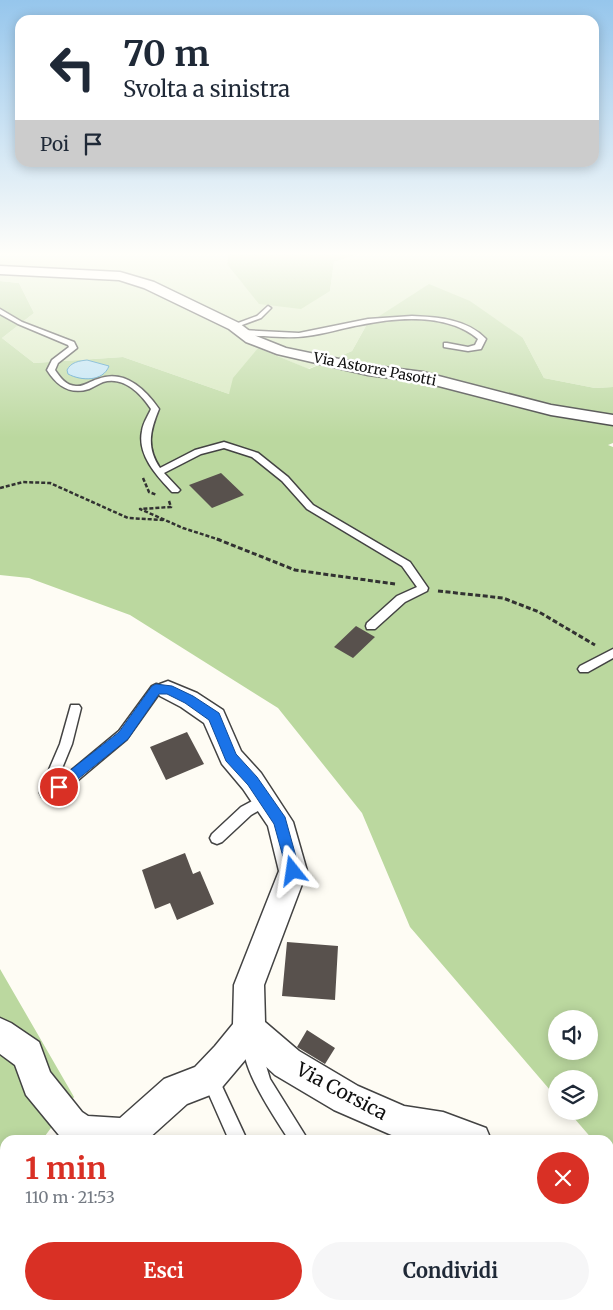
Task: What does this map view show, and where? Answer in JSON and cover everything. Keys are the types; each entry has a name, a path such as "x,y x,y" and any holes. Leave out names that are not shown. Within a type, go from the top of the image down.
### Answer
{"street":[{"name":"Via Astorre Pasotti","path":"210,315 238,329 251,339 282,351 368,370 423,378 550,410 613,420"},
{"path":"127,1135 176,1091 206,1080 227,1058 248,1029 250,985 293,871 280,822 252,781 231,757 214,717 189,700 168,690"},
{"name":"Via Corsica","path":"248,1029 296,1068 346,1098 412,1131 443,1129 460,1135"},
{"path":"0,1034 27,1054 38,1083 70,1124 82,1133 111,1135"}],"lane":[{"path":"8,315 72,344 73,348 55,362 51,370 57,380 67,387 75,389 87,387 108,379 131,384 143,391 154,409 146,435 147,450 155,467 175,490"},
{"path":"238,329 261,315"},
{"path":"238,329 306,334 367,321 405,318 457,324 475,332 482,339 478,346 468,348 447,345"},
{"path":"159,472 198,452 224,445 255,455 285,479 310,507 406,564 423,588 401,599 371,626"},
{"path":"584,669 613,653"},
{"path":"75,708 66,744 48,786 47,794 54,792 123,736 156,689 168,690"},
{"path":"217,838 246,811 265,800"},
{"path":"248,1029 258,1072 264,1085 296,1135"},
{"path":"216,1090 236,1135"}],"path":[{"path":"146,435 138,448 143,479 149,492 169,501 171,507 140,509 183,528 236,545 296,570 504,598 539,612 600,646"},
{"path":"0,488 22,482 50,483 128,518 166,520"}],"green space":[{"path":"0,315 31,315 2,338 34,363 123,357 229,394 233,378 258,348 309,369 352,351 367,324 381,315 490,315 523,338 544,378 595,388 613,387 613,443 608,445 613,447 613,1135 589,1135 576,1120 598,1120 598,1070 548,1070 548,1088 410,927 362,813 278,708 130,615 29,578 0,575"},
{"path":"31,315 613,315 613,387 595,388 544,378 523,338 367,324 352,351 308,369 258,348 229,394 123,357 34,363 2,338"},
{"path":"0,969 74,1097 46,1135 0,1135"}],"water":[{"path":"87,360 109,366 102,375 91,379 79,378 68,374 67,370 71,365 78,361"}],"building":[{"path":"221,473 244,495 212,508 189,485"},
{"path":"356,626 375,637 353,658 334,647"},
{"path":"187,732 204,764 166,780 150,747"},
{"path":"185,853 193,874 200,871 214,904 177,920 170,903 155,909 142,870"},
{"path":"287,942 338,946 335,1000 282,996"},
{"path":"307,1030 335,1048 325,1064 297,1047"}],"route":[{"path":"59,787 123,736 156,689 168,690 189,700 214,717 231,757 252,781 280,822 293,871"}]}
